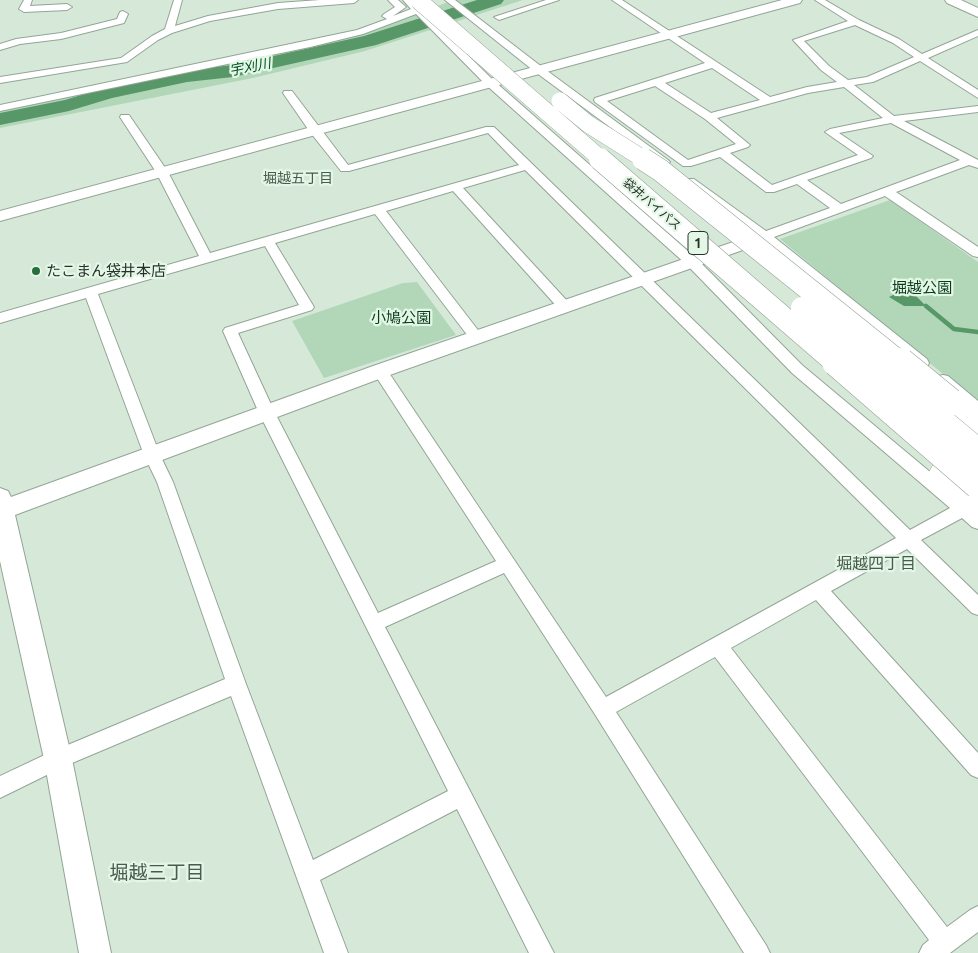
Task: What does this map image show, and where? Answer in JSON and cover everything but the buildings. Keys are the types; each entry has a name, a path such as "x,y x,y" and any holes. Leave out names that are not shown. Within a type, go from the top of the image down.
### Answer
{"highway":[{"name":"袋井バイパス","path":"434,2 497,71 978,484"},
{"name":"袋井バイパス","path":"497,71 978,453"},
{"path":"497,71 543,87 588,124 660,170 978,424"},
{"path":"497,71 509,85 638,205 890,426 971,506"}],"street":[{"path":"28,0 24,9 66,7"},
{"path":"169,31 178,0"},
{"path":"0,80 124,60 155,38 169,31 208,19 272,4 354,0"},
{"path":"360,32 361,28 400,7 392,0"},
{"path":"406,0 434,2 470,16 538,69 765,236 978,409"},
{"path":"499,17 555,0"},
{"path":"616,0 768,100"},
{"path":"0,216 314,130 497,71 538,69 796,0"},
{"path":"819,0 856,22 896,41 978,95"},
{"path":"951,0 978,13"},
{"path":"0,108 360,32 434,2"},
{"path":"434,2 434,28 497,71 798,369 971,506 978,522"},
{"path":"0,48 19,41 61,36 120,21 123,14"},
{"path":"856,22 798,40 825,68 892,119 975,164"},
{"path":"709,117 807,90 868,80 921,56 978,34"},
{"path":"656,82 709,117 744,145 722,153 687,164 599,100 712,64"},
{"path":"288,93 314,130 345,168 490,129 642,280 978,607"},
{"path":"722,153 770,189 867,156 830,132 892,119 978,109"},
{"path":"125,117 162,172 207,259"},
{"path":"95,953 58,759 1,503 152,455 476,337 888,192 975,164"},
{"path":"0,318 527,166"},
{"path":"799,180 840,210"},
{"path":"456,187 565,307"},
{"path":"888,192 978,253"},
{"path":"378,209 476,337"},
{"path":"268,241 307,307 230,331 267,413 542,953"},
{"path":"91,292 152,455 166,482 236,684 336,953"},
{"path":"380,371 603,709 758,953"},
{"path":"603,709 971,506"},
{"path":"374,623 507,564"},
{"path":"818,590 978,768"},
{"path":"718,646 938,948 978,918"},
{"path":"0,787 58,759 236,684"},
{"path":"307,875 462,795"}],"green space":[{"path":"454,0 523,0 365,51 253,78 0,128 0,109 368,31"},
{"name":"堀越公園","path":"890,200 978,262 978,403 780,239"},
{"name":"小鳩公園","path":"417,282 456,335 324,378 292,321 403,283"}],"shaded area":[{"path":"897,293 913,293 926,306 904,306 889,297"}],"waterway":[{"name":"宇刈川","path":"0,119 69,105 107,93 187,76 233,71 369,41 495,0"},
{"path":"926,306 954,329 978,332"}],"place":[{"name":"たこまん袋井本店","path":"36,271"}],"district":[{"name":"堀越五丁目","path":"298,178"},
{"name":"堀越四丁目","path":"876,564"},
{"name":"堀越三丁目","path":"157,873"}]}
